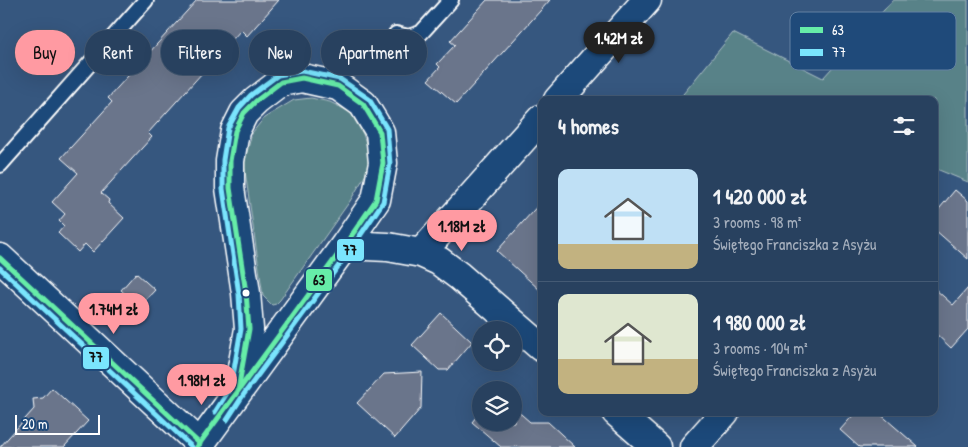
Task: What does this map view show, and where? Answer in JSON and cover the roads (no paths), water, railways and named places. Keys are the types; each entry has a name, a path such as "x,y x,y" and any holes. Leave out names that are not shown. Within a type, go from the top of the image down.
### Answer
{"street":[{"path":"562,96 647,0"},
{"path":"0,258 200,446 238,390 376,200 383,163 380,132 363,104 338,86 302,78 280,82 244,113 235,131 230,161 230,188 246,293 249,329 238,390"},
{"path":"421,253 538,121"},
{"path":"345,245 388,247 421,253 439,261 538,344"},
{"path":"621,416 656,447"},
{"path":"694,447 721,416"}],"lane":[{"path":"0,165 146,0"},
{"path":"424,30 451,0"}]}
